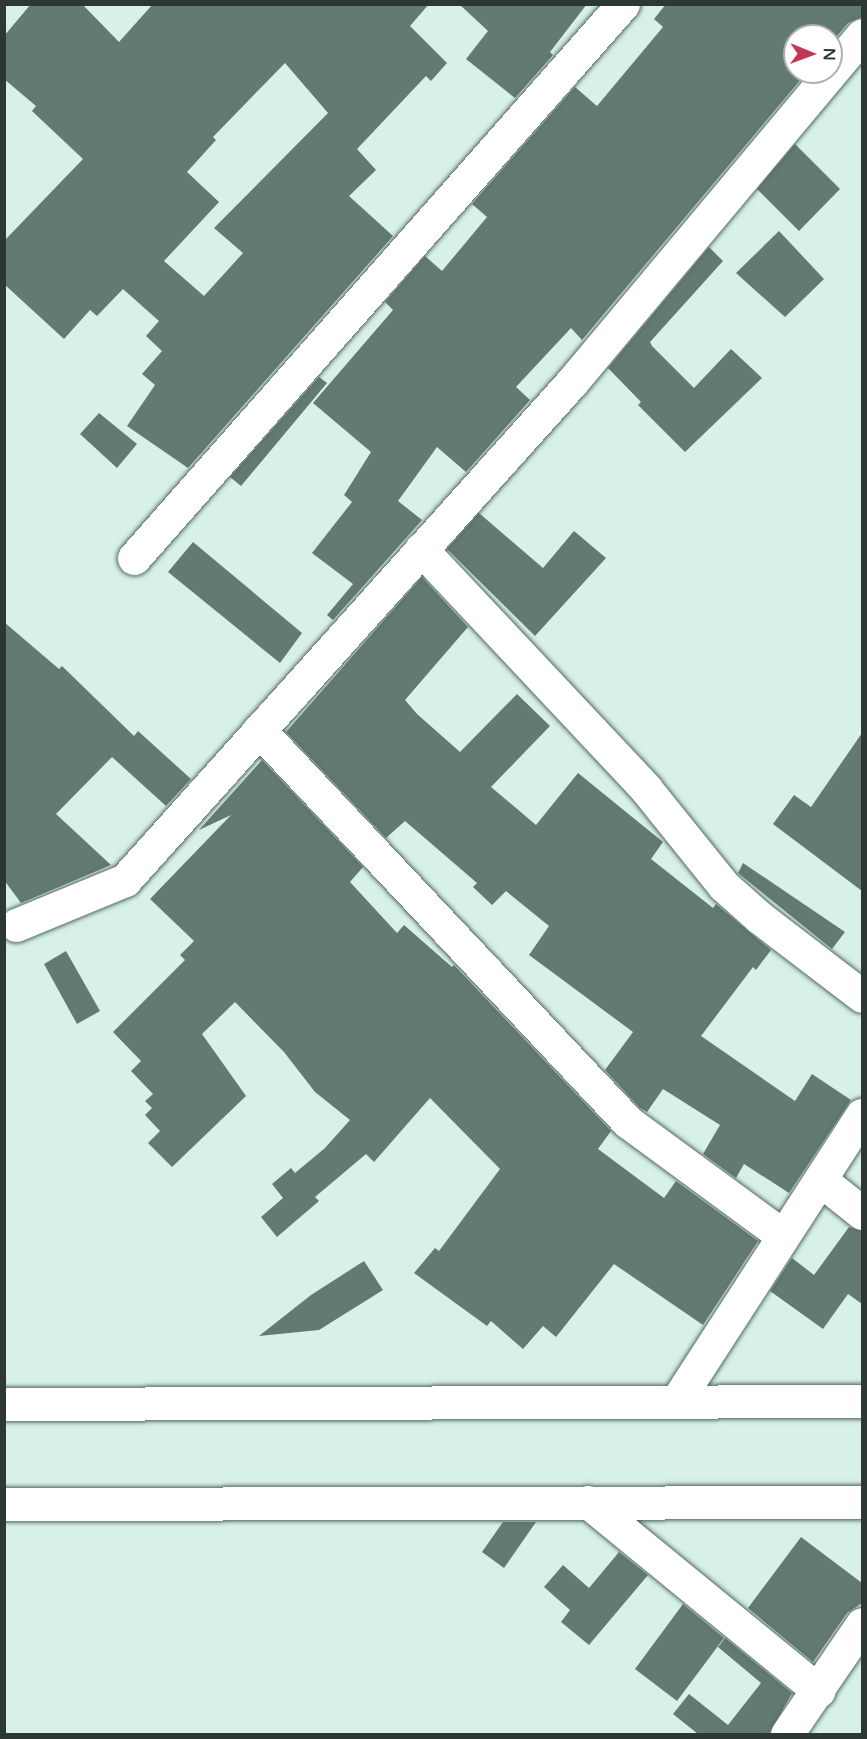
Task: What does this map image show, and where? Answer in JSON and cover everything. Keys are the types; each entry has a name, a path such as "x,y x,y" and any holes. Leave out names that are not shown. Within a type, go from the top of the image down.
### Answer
{"street":[{"path":"134,558 623,4"},
{"path":"16,925 125,880 572,382 862,35"},
{"path":"421,549 646,789 724,886 760,918 862,996"},
{"path":"260,730 628,1122 783,1236"},
{"path":"676,1402 783,1236 822,1181 862,1116"},
{"path":"822,1181 862,1213"},
{"path":"4,1404 862,1401"},
{"path":"588,1502 819,1691"},
{"path":"4,1504 862,1502"},
{"path":"787,1734 819,1691 862,1624"}],"building":[{"path":"31,4 82,4 119,42 153,4 429,4 410,26 447,63 431,81 426,76 357,149 376,170 349,196 393,236 188,468 127,426 155,385 142,374 162,351 146,336 159,321 123,289 97,316 90,310 64,339 4,284 4,241 83,159 32,111 36,106 4,79 4,36","holes":["285,63 328,113 214,228 243,253 204,296 164,261 219,202 187,172 216,140 213,137"]},
{"path":"459,4 587,4 550,52 553,55 515,98 466,59 488,31"},
{"path":"666,4 862,4 862,17 848,23 843,29 843,24 783,24 783,84 797,84 582,340 571,328 516,387 530,400 466,472 437,447 398,501 422,520 333,620 327,615 353,584 312,553 352,502 344,495 371,452 313,403 393,310 385,302 425,256 442,271 487,217 472,204 575,87 597,106 663,27 654,19"},
{"path":"795,144 840,189 799,231 757,189"},
{"path":"779,231 824,279 785,317 736,273"},
{"path":"709,247 723,261 650,342 694,388 731,349 762,378 685,452 638,405 641,402 608,368"},
{"path":"319,377 327,383 241,486 230,477"},
{"path":"99,413 137,444 117,468 80,434"},
{"path":"479,513 543,568 574,531 606,558 535,636 447,549"},
{"path":"193,542 302,633 280,663 168,572"},
{"path":"422,577 468,627 405,700 417,714 460,752 517,694 550,726 491,787 536,825 578,773 663,842 651,859 713,908 716,904 771,950 756,970 753,967 701,1036 795,1101 812,1074 851,1100 789,1193 744,1164 736,1178 703,1154 720,1125 663,1089 647,1112 640,1108 605,1070 633,1032 529,955 549,926 506,891 492,905 473,887 477,883 405,821 386,838 286,732"},
{"path":"4,622 59,669 62,666 134,736 138,731 191,779 166,806 112,757 56,814 111,865 21,903 4,880"},
{"path":"862,733 862,891 773,824 794,795 811,807"},
{"path":"262,760 363,867 350,882 397,933 404,925 452,967 454,965 611,1131 598,1149 664,1198 676,1181 758,1241 703,1325 614,1264 556,1337 543,1326 523,1349 491,1321 487,1326 414,1273 435,1248 439,1251 500,1169 430,1098 374,1162 366,1154 315,1197 319,1201 277,1237 261,1217 283,1198 272,1184 291,1168 295,1173 325,1148 350,1120 315,1092 284,1052 235,1002 202,1034 246,1096 172,1167 148,1143 160,1131 145,1115 152,1108 145,1101 153,1094 131,1071 141,1061 113,1032 185,960 180,955 194,941 150,899 231,815 199,830"},
{"path":"743,863 845,932 832,949 738,873"},
{"path":"66,951 100,1011 77,1024 44,964"},
{"path":"849,1227 862,1231 862,1304 848,1294 823,1329 770,1291 792,1258 814,1275"},
{"path":"364,1261 383,1290 319,1330 259,1336 311,1295"},
{"path":"503,1522 536,1522 504,1568 482,1552"},
{"path":"801,1537 862,1583 862,1603 847,1613 813,1662 748,1608"},
{"path":"619,1552 648,1575 589,1645 561,1622 570,1610 544,1587 563,1565 589,1588"},
{"path":"683,1604 724,1638 677,1701 635,1669"},
{"path":"725,1638 792,1693 769,1734 698,1734 673,1714 689,1694 728,1725 761,1683 718,1647"}]}
